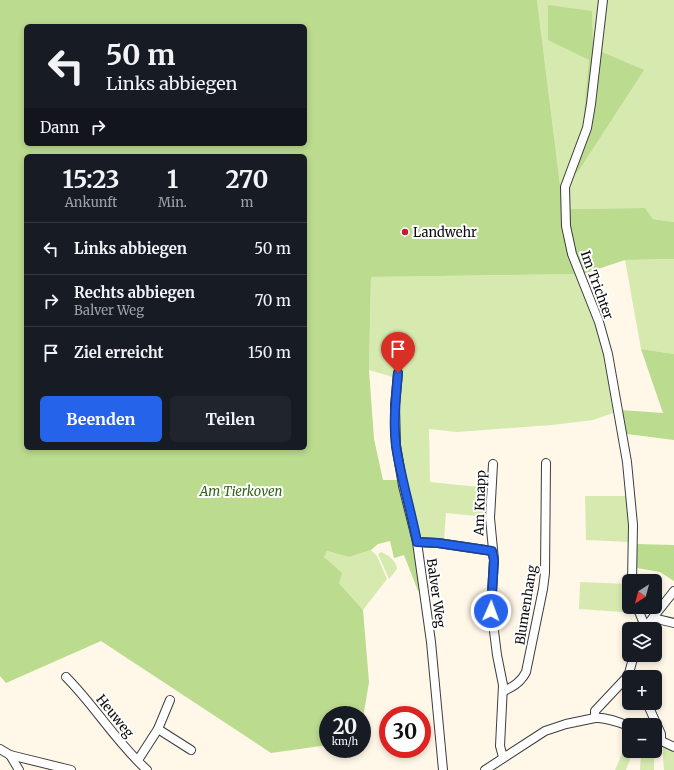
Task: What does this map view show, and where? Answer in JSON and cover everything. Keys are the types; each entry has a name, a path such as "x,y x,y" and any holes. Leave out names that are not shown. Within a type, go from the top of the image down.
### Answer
{"street":[{"name":"Im Trichter","path":"602,0 588,122 582,143 565,187 566,226 572,254 599,322 608,354 627,462 633,526 632,574"},
{"name":"Balver Weg","path":"398,373 395,405 396,445 403,486 417,542 431,642 443,770"},
{"name":"Blumenhang","path":"504,691 521,681 526,672 543,589 545,562 546,463"},
{"name":"Am Knapp","path":"494,464 490,518 494,560 491,611 504,691 500,746 503,757"},
{"path":"417,542 438,543 492,551"},
{"path":"649,622 674,591"},
{"path":"653,618 674,623"},
{"name":"Heuweg","path":"66,677 78,689 123,745 147,770"},
{"path":"594,718 595,711 622,682"},
{"path":"138,760 158,729 170,700"},
{"path":"485,770 545,731 566,724 600,717 622,724"},
{"path":"158,729 191,750"},
{"path":"662,742 674,747"},
{"path":"0,749 10,755 71,770"},
{"path":"10,755 19,770"}],"green space":[{"name":"Am Tierkoven","path":"0,0 537,0 563,209 645,208 653,219 674,222 674,259 625,260 583,274 371,277 369,370 374,439 383,480 397,480 415,544 421,589 418,591 404,555 394,558 390,541 378,544 371,550 349,557 327,551 324,557 342,573 339,583 363,610 369,682 365,706 319,706 319,746 271,753 101,641 6,683 0,676"},
{"path":"537,0 674,0 674,222 653,219 645,208 563,209"},
{"path":"548,5 592,11 593,48 644,70 577,173 573,171 580,156 589,60 548,40"},
{"path":"674,259 674,354 641,349 625,260"},
{"path":"583,274 611,350 616,412 593,420 552,425 457,432 429,429 430,482 489,488 487,517 446,513 444,540 418,541 394,452 390,411 393,377 369,370 371,277"},
{"path":"641,349 674,354 674,440 627,434 620,410 663,413"},
{"path":"585,496 627,496 630,542 586,540"},
{"path":"636,544 674,545 674,581 660,572 637,568"},
{"path":"371,550 377,556 387,579 363,610 339,583 324,556 327,551 349,557"},
{"path":"381,552 392,559 397,566 397,569 389,579 378,554"},
{"path":"580,582 622,584 622,612 579,609"},
{"path":"662,744 674,750 674,770 664,770"},
{"path":"622,754 622,758 630,758 626,770 615,770"},
{"path":"641,758 654,758 654,770 640,770"}],"place":[{"name":"Landwehr","path":"405,232"}],"route":[{"path":"398,373 395,405 396,445 403,486 417,542 438,543 492,551 494,560 491,611"}]}
